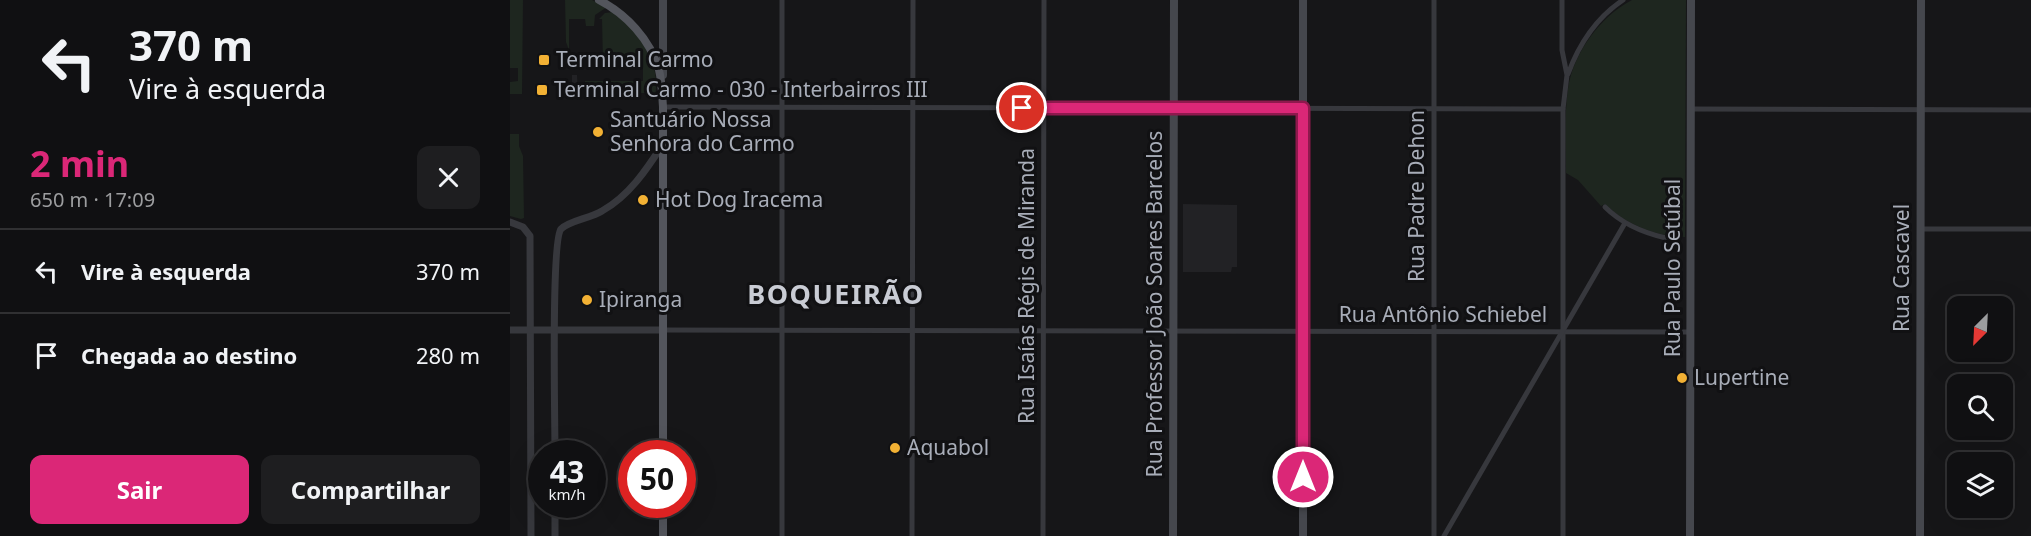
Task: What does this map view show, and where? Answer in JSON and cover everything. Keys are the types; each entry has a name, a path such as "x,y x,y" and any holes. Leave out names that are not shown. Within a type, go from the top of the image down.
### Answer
{"main road":[{"path":"599,0 624,16 648,46 659,70 663,107"},
{"path":"663,0 663,440"},
{"name":"Rua Professor João Soares Barcelos","path":"1173,536 1174,0"},
{"path":"1303,0 1303,536"},
{"name":"Rua Paulo Setúbal","path":"1690,536 1691,0"},
{"name":"Rua Cascavel","path":"1920,536 1921,0"},
{"path":"663,518 663,536"}],"street":[{"path":"782,0 782,536"},
{"path":"912,536 913,0"},
{"name":"Rua Isaías Régis de Miranda","path":"1043,536 1044,0"},
{"name":"Rua Padre Dehon","path":"1434,0 1434,536"},
{"path":"1562,0 1562,51 1567,75"},
{"path":"1563,536 1563,109 1567,75 1576,54 1591,30 1608,11 1623,0"},
{"path":"663,107 1563,109"},
{"path":"1691,109 2031,110"},
{"path":"555,440 557,236 563,227 602,212 620,199 639,178 663,144"},
{"path":"1605,207 1625,223 1666,238"},
{"path":"510,222 523,227 530,236 531,536"},
{"path":"1444,536 1625,223"},
{"path":"1920,230 2031,229"},
{"name":"Rua Antônio Schiebel","path":"510,330 1691,332"},
{"path":"555,518 555,536"}],"shaded area":[{"path":"510,0 523,0 522,94 510,94 510,82 518,81 518,68 510,68"},
{"path":"565,0 592,0 607,7 595,15 594,26 586,26 585,19 569,19 569,50 566,42"},
{"path":"1632,0 1686,0 1685,237 1652,232 1632,223 1605,204 1601,206 1578,180 1566,173 1567,99 1571,75 1590,37 1610,16"},
{"path":"613,12 632,28 647,50 655,75 654,100 650,100 649,93 610,93 609,88 585,88 585,81 643,81 643,63 603,63 602,19 599,19 605,13"},
{"path":"572,75 577,75 578,94 568,95 568,83 572,83"},
{"path":"510,134 519,134 519,146 523,156 524,218 521,219 510,216"},
{"path":"1183,204 1237,205 1237,267 1232,267 1231,272 1183,272"}],"place":[{"name":"Terminal Carmo","path":"544,60"},
{"name":"Terminal Carmo - 030 - Interbairros III","path":"542,90"},
{"name":"Santuário Nossa Senhora do Carmo","path":"598,132"},
{"name":"Hot Dog Iracema","path":"643,200"},
{"name":"Ipiranga","path":"587,300"},
{"name":"Lupertine","path":"1682,378"},
{"name":"Aquabol","path":"895,448"}],"district":[{"name":"BOQUEIRÃO","path":"836,295"}],"route":[{"path":"1022,108 1303,108 1303,477"}]}
